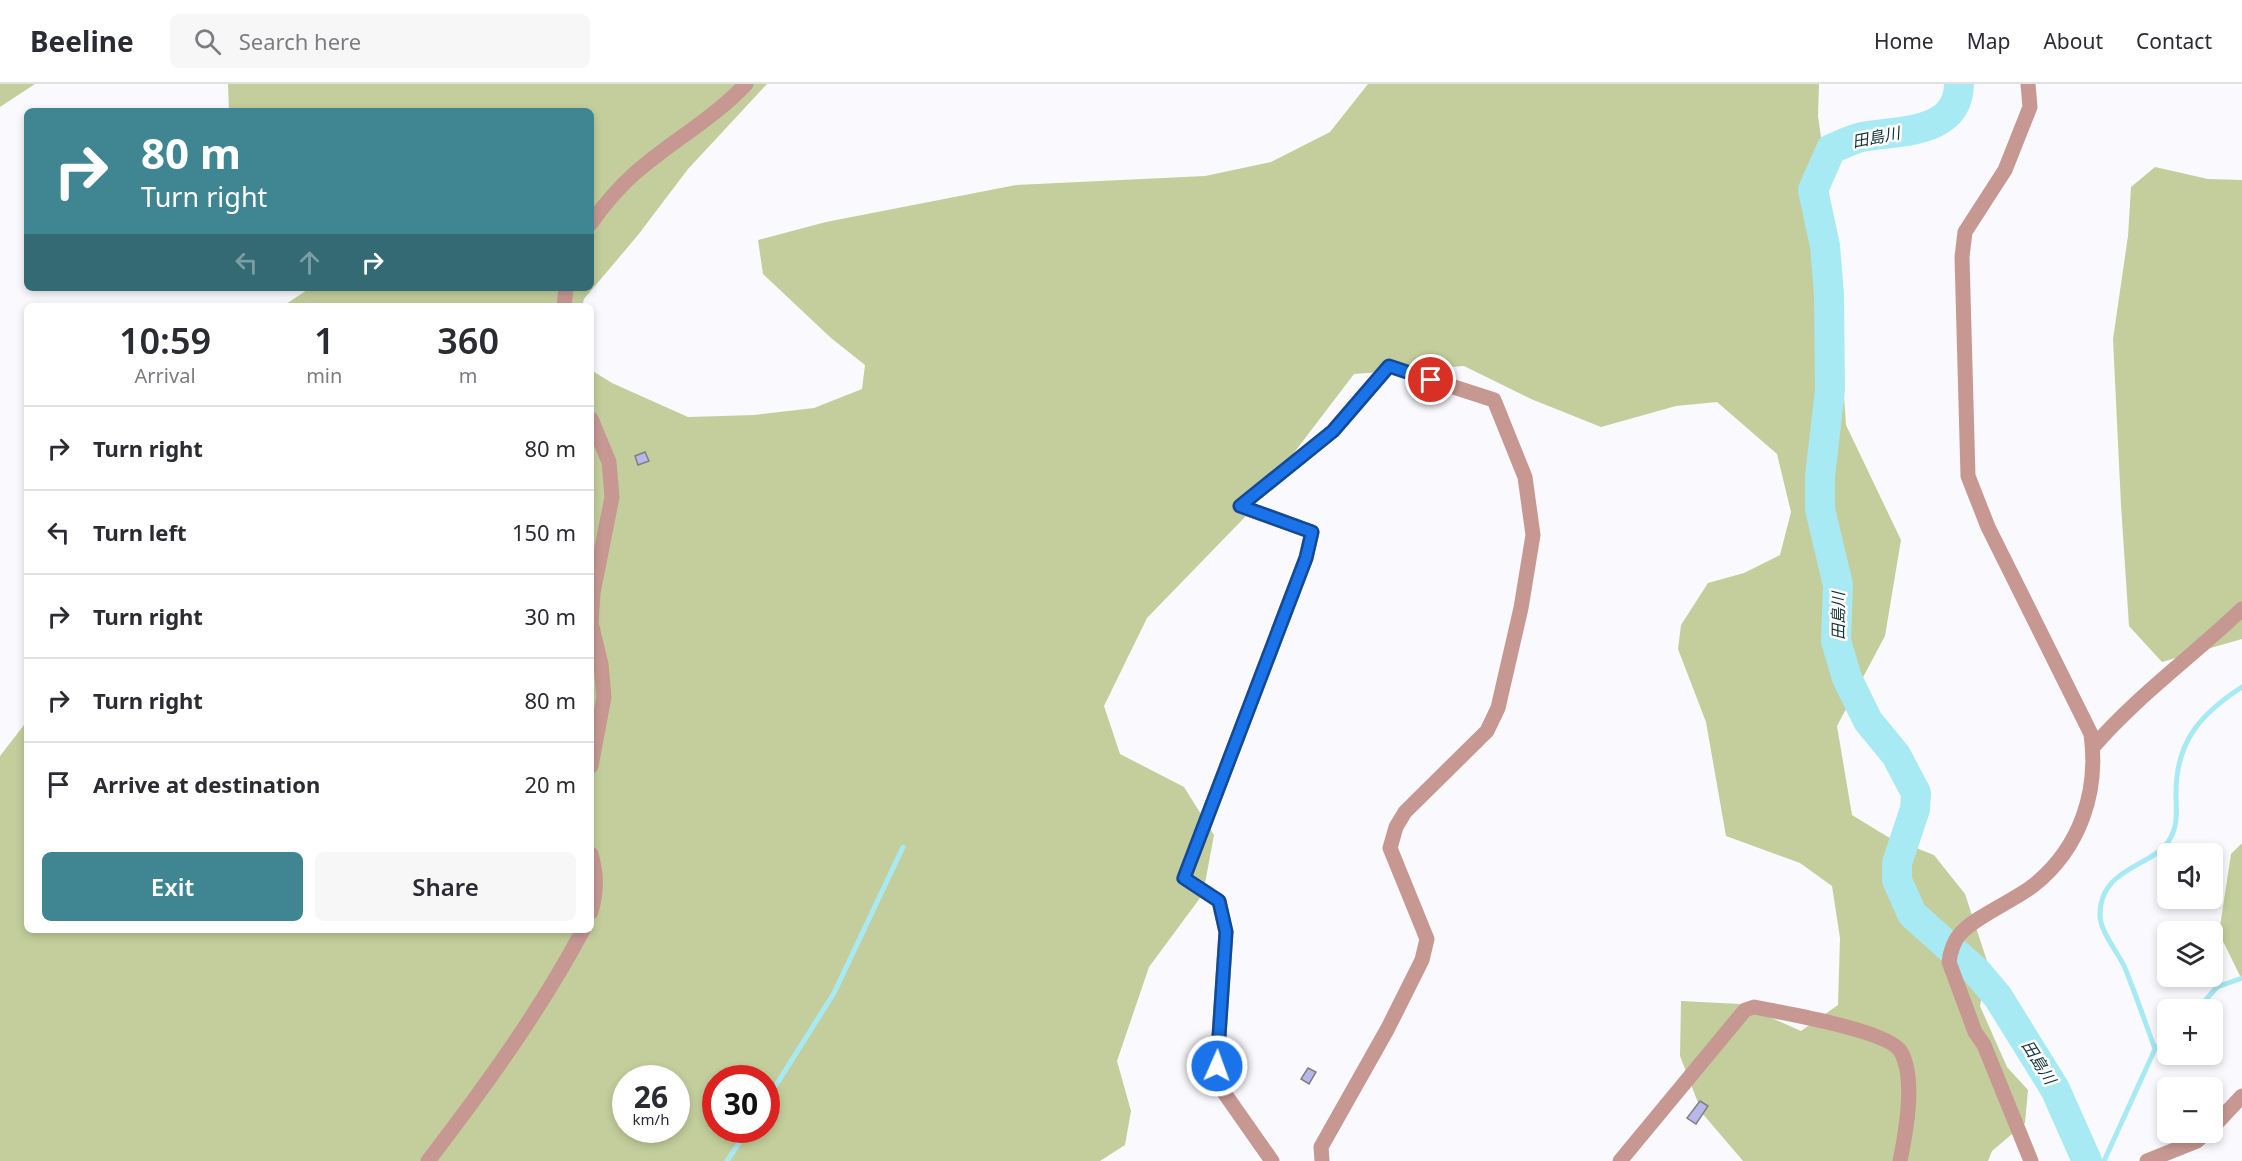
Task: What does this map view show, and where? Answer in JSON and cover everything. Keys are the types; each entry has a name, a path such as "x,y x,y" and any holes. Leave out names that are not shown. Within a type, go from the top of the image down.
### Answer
{"street":[{"path":"594,219 610,196 635,173 724,108 746,84"},
{"path":"2028,84 2030,106 2005,170 1965,232 1962,257 1968,476 1988,527 2085,719 2093,747 2089,801 2078,833 2065,855 2034,885 1961,933 1948,962 1975,1032 1984,1045 2031,1161"},
{"path":"1272,1161 1225,1094 1217,1066 1226,932 1219,901 1184,878 1306,558 1312,532 1240,506 1333,431 1389,366 1494,400 1525,477 1533,535 1521,608 1495,716 1487,731 1405,812 1396,827 1390,848 1427,939 1422,960 1388,1028 1322,1147 1322,1161"},
{"path":"594,426 609,462 612,497 594,588"},
{"path":"2093,747 2116,720 2195,654 2242,609"},
{"path":"594,635 601,664 604,697 594,750"},
{"path":"594,864 597,874 597,891 594,902"},
{"path":"428,1161 471,1104 565,964 581,933"},
{"path":"1620,1161 1745,1010 1754,1007 1873,1034 1892,1042 1901,1052 1907,1071 1908,1104 1900,1161"},
{"path":"2223,1116 2242,1096"},
{"path":"2147,1161 2192,1143"}],"green space":[{"path":"0,84 35,84 0,107"},
{"path":"228,84 767,84 688,169 638,235 594,287 594,108 229,108"},
{"path":"1368,84 1819,84 1818,116 1843,295 1842,368 1846,425 1901,540 1885,636 1837,726 1852,815 1888,837 1934,855 1965,894 1988,964 1980,1006 2007,1067 2028,1090 2025,1123 1992,1151 1988,1161 1743,1161 1702,1113 1680,1056 1681,1001 1740,1004 1801,1031 1838,1005 1840,938 1832,886 1800,863 1726,836 1706,722 1678,649 1681,625 1708,583 1744,573 1780,555 1791,512 1777,454 1717,402 1676,406 1601,427 1531,399 1464,366 1354,374 1245,517 1147,618 1104,706 1120,754 1184,787 1214,835 1203,894 1149,967 1117,1061 1131,1111 1125,1145 1100,1161 0,1161 0,756 24,725 24,933 594,933 594,372 612,383 688,417 754,415 814,408 862,389 865,365 831,338 763,274 758,240 826,222 1016,185 1205,176 1271,162 1330,132"},
{"path":"2155,167 2208,179 2242,180 2242,639 2162,662 2129,626 2113,339 2128,236 2131,187"},
{"path":"306,291 591,291 583,303 288,303"},
{"path":"2242,843 2242,980 2223,941 2223,921 2221,921 2231,854"}],"building":[{"path":"645,452 649,461 638,465 635,456"},
{"path":"1308,1068 1316,1072 1309,1084 1301,1079"},
{"path":"1700,1101 1708,1106 1696,1124 1687,1118"}],"waterway":[{"name":"田島川","path":"1959,84 1956,101 1949,113 1938,121 1909,131 1858,138 1831,149 1813,190 1825,246 1829,295 1830,390 1820,476 1820,509 1838,585 1836,641 1847,678 1868,721 1896,755 1916,793 1915,809 1897,863 1897,880 1912,914 1977,972 1998,997 2055,1089 2087,1161"},
{"path":"2155,1049 2125,968 2103,928 2100,915 2102,899 2108,887 2117,878 2160,851 2172,836 2176,812 2177,775 2186,744 2203,719 2242,687"},
{"path":"780,1079 834,993 903,847"},
{"path":"2207,999 2217,987 2242,978"},
{"path":"2104,1161 2157,1047"},
{"path":"727,1161 739,1143"}],"route":[{"path":"1217,1066 1226,932 1219,901 1184,878 1306,558 1312,532 1240,506 1295,464 1333,431 1389,366 1431,380"}]}
